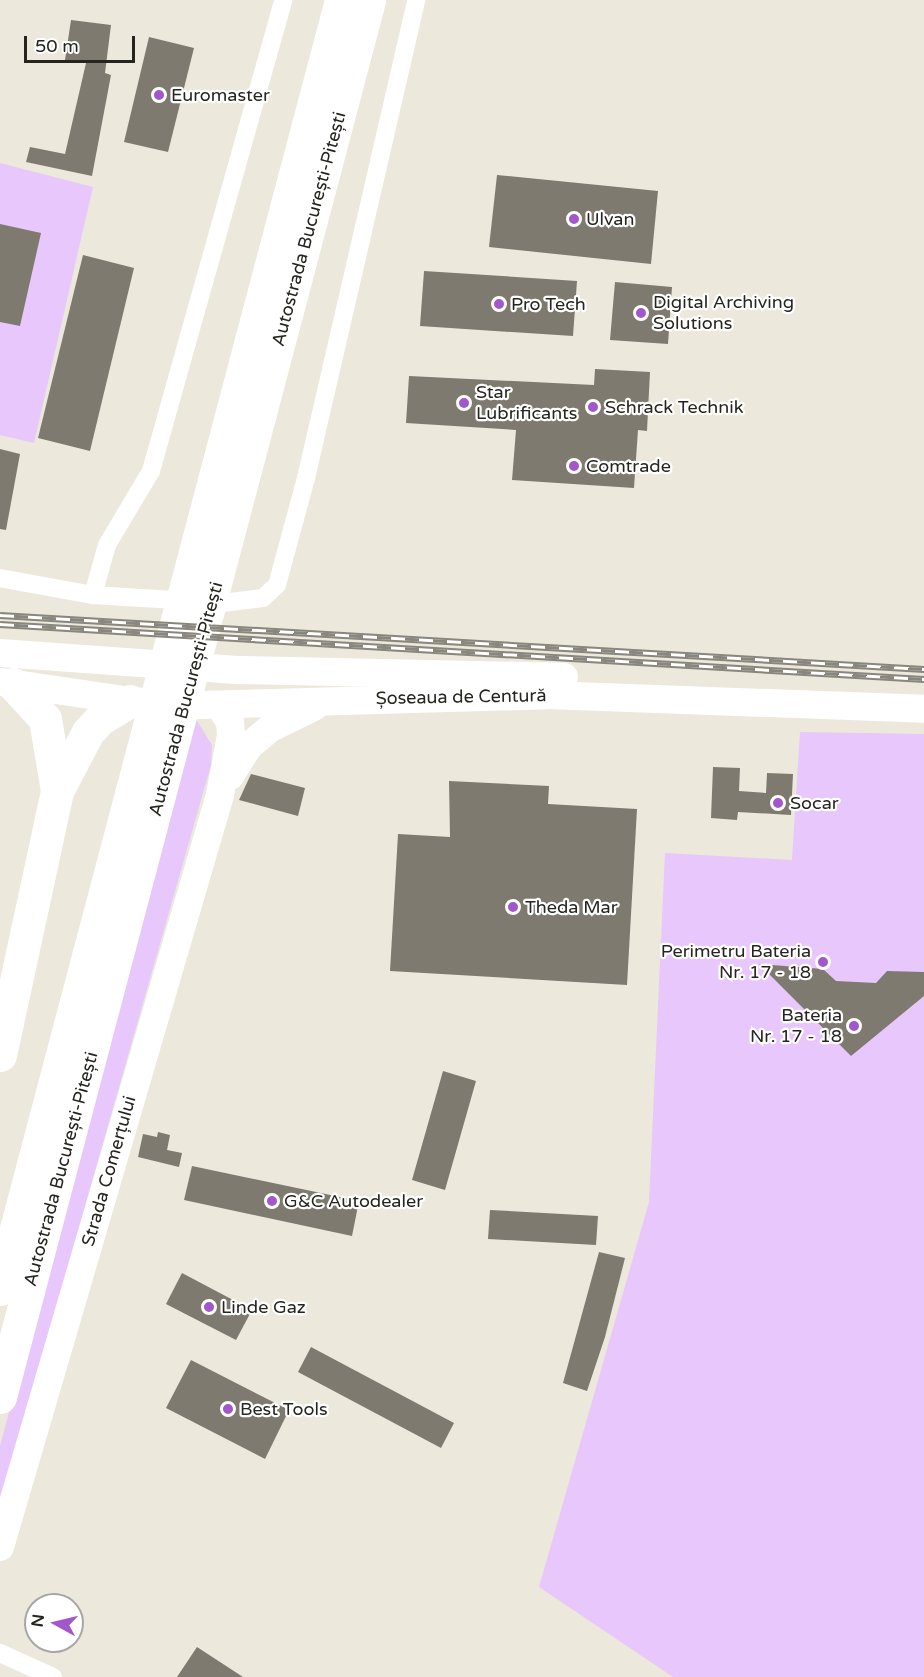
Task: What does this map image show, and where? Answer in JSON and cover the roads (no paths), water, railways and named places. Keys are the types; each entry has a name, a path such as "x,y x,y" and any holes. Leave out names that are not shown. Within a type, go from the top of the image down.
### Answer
{"highway":[{"name":"Autostrada București-Pitești","path":"209,563 341,0"},
{"name":"Autostrada București-Pitești","path":"0,1397 163,734 209,563 369,0"},
{"path":"7,683 45,718 57,791"},
{"path":"0,1055 57,791 88,732 100,719 130,701"},
{"name":"Autostrada București-Pitești","path":"0,1289 86,970 163,734"},
{"path":"0,1208 34,1084 86,970"},
{"path":"0,1248 29,1144 57,1079"}],"main road":[{"name":"Șoseaua de Centură","path":"0,653 178,668 497,674 924,696"},
{"name":"Șoseaua de Centură","path":"7,683 130,701 219,705 325,703 410,697 548,695 924,709"},
{"path":"220,795 249,747 269,729 325,703"},
{"path":"219,705 230,722 231,735 220,795"},
{"name":"Strada Comerțului","path":"0,1547 220,795"}],"street":[{"path":"93,595 106,545 151,471 283,0"},
{"path":"0,578 93,595 242,602 263,598 277,585 306,478 416,0"},
{"path":"0,1653 25,1667 53,1677"},
{"path":"0,1669 25,1667"}],"railway":[{"path":"0,615 924,669"},
{"path":"0,624 924,679"}],"place":[{"name":"Euromaster","path":"159,95"},
{"name":"Ulvan","path":"574,219"},
{"name":"Pro Tech","path":"499,304"},
{"name":"Digital Archiving Solutions","path":"641,313"},
{"name":"Star Lubrificants","path":"464,403"},
{"name":"Schrack Technik","path":"593,407"},
{"name":"Comtrade","path":"574,466"},
{"name":"Socar","path":"778,803"},
{"name":"Theda Mar","path":"513,907"},
{"name":"Perimetru Bateria Nr. 17 - 18","path":"823,962"},
{"name":"Bateria Nr. 17 - 18","path":"854,1026"},
{"name":"G&C Autodealer","path":"272,1201"},
{"name":"Linde Gaz","path":"209,1307"},
{"name":"Best Tools","path":"228,1409"}]}
